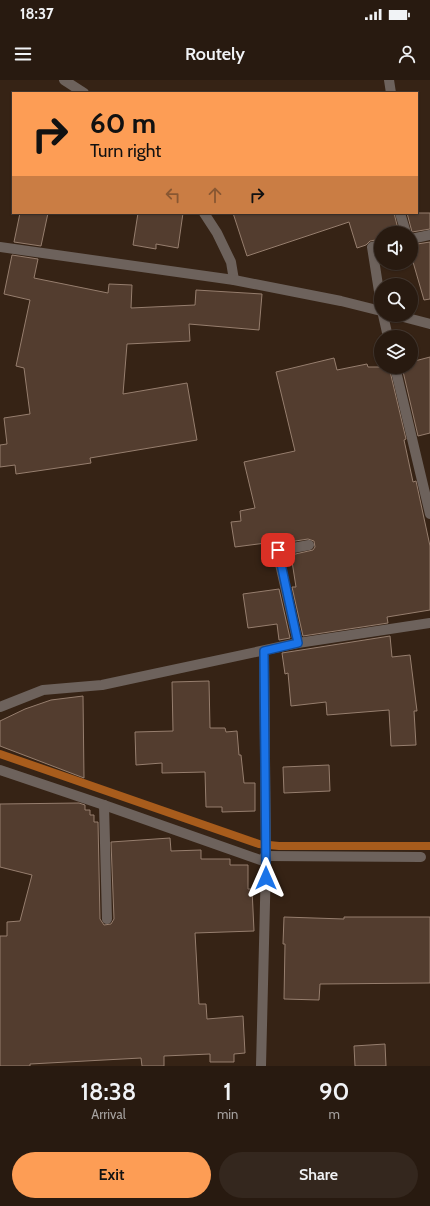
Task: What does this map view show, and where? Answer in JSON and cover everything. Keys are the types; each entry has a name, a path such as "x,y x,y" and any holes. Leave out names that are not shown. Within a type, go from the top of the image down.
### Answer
{"street":[{"path":"64,80 82,92"},
{"path":"389,80 391,92"},
{"path":"205,214 217,233 232,262 234,280"},
{"path":"400,214 404,226"},
{"path":"418,238 430,235"},
{"path":"374,248 372,248 374,260"},
{"path":"0,249 234,280 341,301 374,309"},
{"path":"418,321 430,324"},
{"path":"397,374 430,514"},
{"path":"298,643 278,550 309,545"},
{"path":"0,707 43,690 102,685 298,643 430,623"},
{"path":"261,1066 266,859 264,651"},
{"path":"0,770 266,859 421,857"},
{"path":"104,805 107,919"}],"building":[{"path":"430,213 430,229 418,231 418,226 410,226 407,214"},
{"path":"20,214 48,214 41,246 14,242"},
{"path":"138,214 183,214 178,248 156,244 156,249 133,245"},
{"path":"233,214 394,214 397,226 374,226 374,240 357,248 349,222 247,256"},
{"path":"430,242 430,299 424,300 415,270 418,270 418,244"},
{"path":"12,255 38,259 34,278 108,293 109,284 132,285 131,308 195,305 196,290 262,294 259,330 189,324 190,341 127,344 123,394 187,383 197,440 90,458 91,463 16,474 15,465 0,467 0,445 7,444 4,418 30,414 24,368 16,366 30,300 4,294"},
{"path":"430,357 430,433 418,436 404,374 418,374 418,360"},
{"path":"334,358 337,370 367,364 368,367 374,367 374,374 391,374 406,439 404,440 413,482 416,481 430,546 430,610 387,617 388,623 303,636 292,587 296,587 291,555 313,550 315,547 314,541 308,539 289,542 289,540 235,547 231,522 241,521 240,511 255,508 244,462 295,451 276,372"},
{"path":"279,589 290,638 279,640 277,624 248,628 243,594"},
{"path":"390,636 392,657 410,655 417,711 414,711 416,745 391,746 389,710 327,715 326,702 291,706 288,673 285,674 282,653"},
{"path":"209,681 210,728 225,728 226,732 237,731 239,755 241,755 244,783 255,783 255,811 222,812 222,807 206,807 205,772 162,773 162,763 136,765 135,732 173,731 172,682"},
{"path":"83,696 84,778 0,746 0,721 25,709 51,700"},
{"path":"329,765 330,791 284,793 283,767"},
{"path":"79,803 85,805 85,810 90,810 90,815 94,815 94,822 98,822 100,919 104,925 111,924 114,919 111,842 170,838 171,851 201,850 201,859 230,859 230,865 248,865 248,889 252,889 254,931 195,933 199,1004 206,1004 207,1019 243,1016 245,1053 234,1054 234,1062 210,1062 210,1054 164,1056 164,1066 142,1066 141,1058 30,1064 30,1066 0,1066 0,936 7,936 7,922 20,921 32,875 0,867 0,804"},
{"path":"284,917 344,919 344,917 430,917 430,983 320,984 319,1000 284,999"},
{"path":"385,1044 386,1066 355,1066 354,1046"}],"waterway":[{"path":"0,754 259,844 279,846 430,846"}],"route":[{"path":"266,878 264,651 298,643 278,550"}]}
